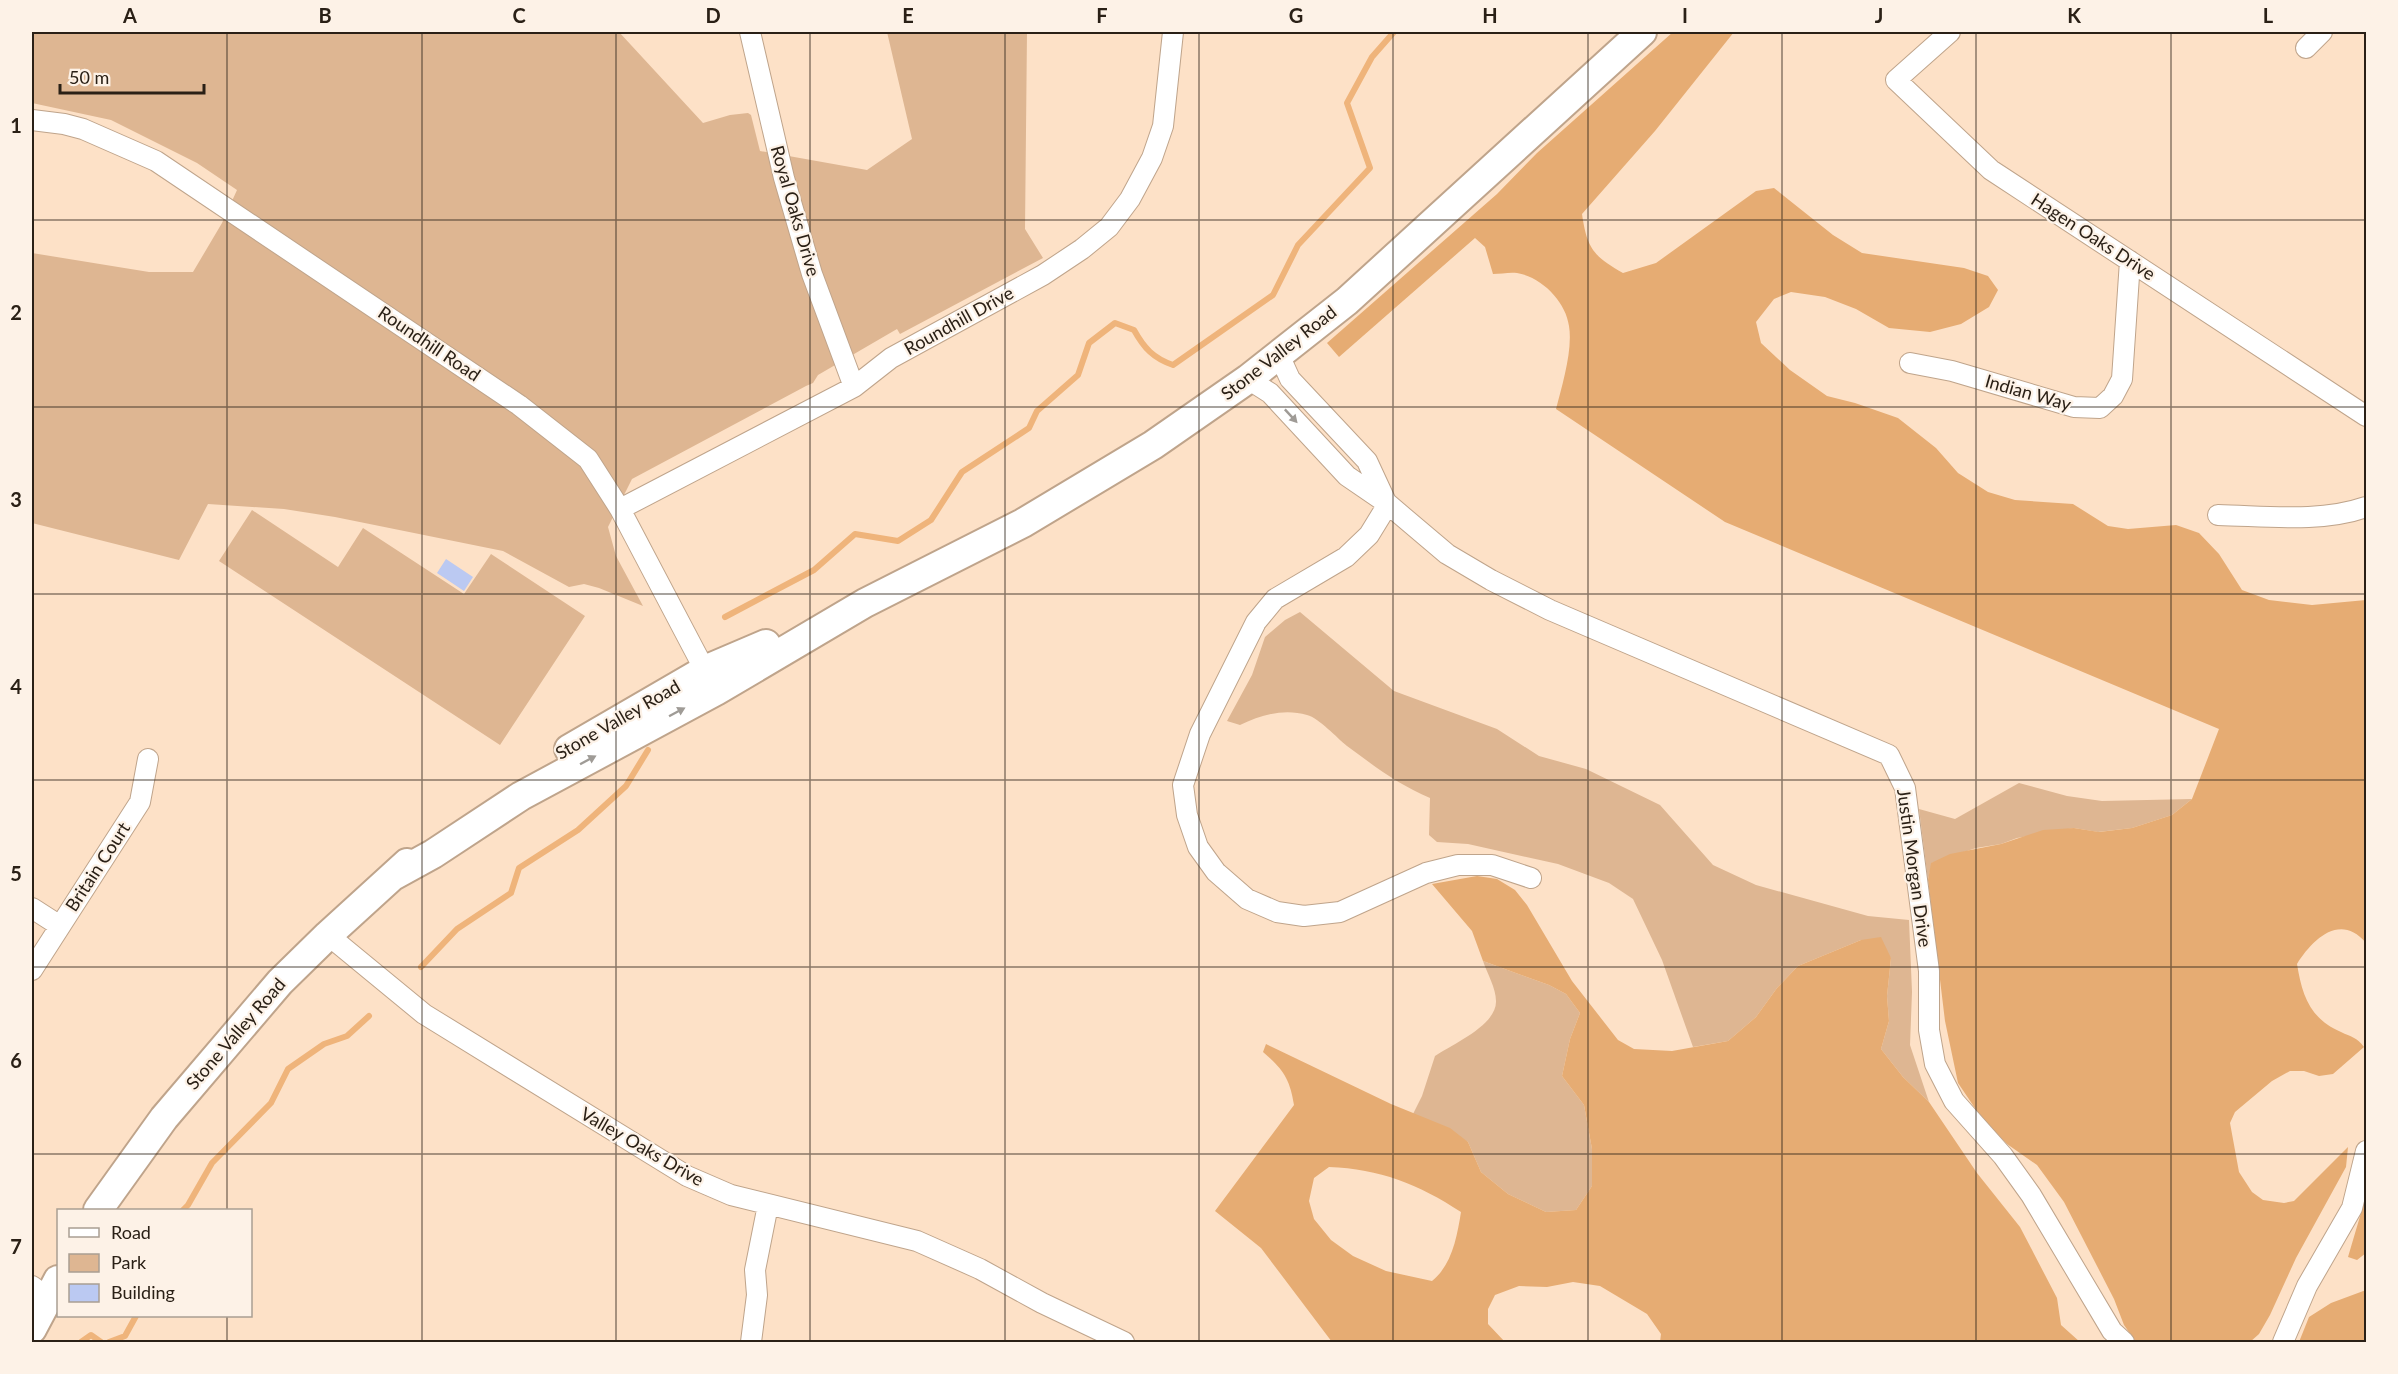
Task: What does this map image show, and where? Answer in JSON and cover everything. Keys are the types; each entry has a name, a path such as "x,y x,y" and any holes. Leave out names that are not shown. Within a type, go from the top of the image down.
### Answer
{"street":[{"name":"Royal Oaks Drive","path":"750,32 793,210 812,273 854,387"},
{"name":"Roundhill Drive","path":"620,508 854,387 891,358 1043,275 1082,249 1109,227 1130,199 1152,158 1163,126 1173,32"},
{"name":"Stone Valley Road","path":"99,1209 164,1118 280,982 393,876 433,854 521,796 710,681 1023,523 1154,445 1279,356 1347,301 1642,32"},
{"name":"Hagen Oaks Drive","path":"1950,32 1896,80 1991,170 2367,416"},
{"path":"2306,48 2322,32"},
{"name":"Roundhill Road","path":"32,120 64,123 83,129 156,160 528,411 588,459 620,508 710,681"},
{"name":"Indian Way","path":"1910,363 1952,371 2074,407 2100,408 2113,396 2122,380 2130,261"},
{"path":"1279,356 1290,379 1367,461 1388,504 1369,535 1346,557 1275,599 1256,622 1200,734 1183,785 1187,815 1198,847 1215,872 1246,899 1277,912 1304,916 1340,912 1426,873 1458,865 1492,865 1531,878"},
{"name":"Justin Morgan Drive","path":"1248,379 1270,393 1347,476 1388,504 1447,554 1491,580 1540,605 1889,755 1905,788 1929,971 1929,1030 1935,1064 1954,1101 2002,1156 2031,1195 2112,1331 2124,1342"},
{"path":"2218,515 2302,518 2351,512 2367,507"},
{"name":"Britain Court","path":"32,970 140,802 148,759"},
{"path":"32,908 60,926"},
{"name":"Valley Oaks Drive","path":"328,935 424,1014 687,1176 731,1195 917,1242 980,1269 1042,1303 1124,1342"},
{"path":"2283,1342 2307,1286 2352,1208 2367,1150"},
{"path":"751,1342 757,1295 755,1270 768,1205"},
{"path":"32,1329 46,1288"}],"green space":[{"path":"32,32 619,32 703,123 730,115 748,113 751,115 760,151 867,170 912,139 887,32 1027,32 1025,229 1043,258 900,334 897,329 818,375 813,383 632,479 608,527 616,556 643,606 584,584 569,587 503,551 284,509 208,504 179,560 32,523 32,253 149,272 193,272 222,223 237,190 197,163 111,120 32,103"},
{"path":"252,510 338,567 363,528 464,594 491,554 585,616 500,745 219,561"},
{"path":"1300,612 1394,691 1497,729 1539,756 1586,769 1660,805 1713,865 1756,885 1868,916 1909,920 1912,992 1910,1045 1929,1102 1903,1077 1881,1049 1889,1021 1887,996 1891,958 1861,940 1798,966 1777,988 1756,1017 1728,1041 1693,1047 1662,960 1633,899 1609,883 1558,864 1468,844 1437,842 1429,835 1430,798 1377,768 1312,717 1281,712 1256,718 1240,725 1227,721 1252,675 1265,637 1285,620"},
{"path":"2019,783 2067,796 2102,801 2192,799 2172,815 2132,828 2098,832 2074,828 1976,848 1932,863 1928,880 1919,809 1955,819"},
{"path":"1483,961 1549,985 1566,994 1580,1013 1570,1039 1562,1076 1584,1105 1592,1149 1592,1186 1576,1210 1546,1212 1508,1194 1481,1172 1468,1142 1413,1114 1422,1096 1435,1056 1482,1026 1494,1010 1495,991"}],"shaded area":[{"path":"1673,32 1734,32 1655,131 1582,214 1589,243 1598,256 1623,273 1656,263 1756,191 1774,188 1833,235 1862,253 1964,268 1988,276 1998,290 1989,307 1961,324 1930,332 1889,328 1856,309 1825,297 1791,292 1774,299 1756,322 1761,343 1790,370 1827,396 1898,418 1936,448 1958,473 1988,492 2015,500 2073,504 2108,526 2128,529 2176,525 2199,533 2219,554 2242,590 2269,600 2312,605 2366,600 2366,943 2356,934 2346,930 2327,933 2310,946 2297,964 2305,996 2315,1013 2330,1027 2356,1039 2364,1047 2333,1074 2319,1076 2304,1071 2290,1071 2272,1081 2235,1112 2230,1123 2239,1172 2252,1192 2263,1200 2284,1203 2294,1201 2348,1147 2346,1167 2296,1258 2270,1315 2259,1334 2250,1342 2136,1342 2124,1325 2114,1299 2064,1202 2037,1165 2007,1144 1981,1117 1958,1083 1945,1021 1928,880 1931,863 1950,854 2001,844 2043,830 2074,828 2099,832 2132,828 2172,815 2192,799 2219,729 1725,522 1556,409 1570,346 1569,326 1563,308 1544,285 1526,275 1493,274 1485,247 1475,238 1339,357 1327,343 1497,194 1537,153"},
{"path":"1477,876 1497,879 1515,890 1527,905 1572,981 1618,1040 1634,1049 1672,1051 1728,1041 1756,1017 1777,988 1798,966 1861,940 1881,937 1891,958 1887,996 1889,1021 1881,1049 1903,1077 1929,1102 1977,1173 2020,1227 2057,1298 2061,1325 2080,1342 1660,1342 1661,1334 1647,1314 1600,1286 1573,1282 1547,1287 1519,1286 1495,1295 1488,1309 1488,1324 1505,1342 1332,1342 1261,1248 1215,1211 1294,1105 1284,1075 1263,1052 1266,1044 1391,1104 1450,1128 1468,1142 1481,1172 1508,1194 1546,1212 1576,1210 1592,1186 1592,1149 1584,1105 1562,1076 1570,1039 1580,1013 1566,994 1549,985 1483,961 1472,931 1432,884","holes":["1329,1167 1348,1168 1382,1175 1414,1186 1461,1212 1449,1259 1432,1281 1386,1271 1353,1256 1331,1240 1314,1219 1309,1201 1314,1178"]},
{"path":"2366,1196 2366,1253 2357,1260 2348,1257"},
{"path":"2366,1290 2366,1342 2299,1342 2309,1317 2331,1303"}],"building":[{"path":"446,559 473,577 464,591 437,573"}],"waterway":[{"path":"725,617 814,570 855,534 898,541 931,520 962,472 1029,428 1037,411 1078,375 1089,343 1115,323 1134,330 1150,352 1173,365 1273,295 1298,245 1370,168 1347,103 1372,57 1394,32"},
{"path":"421,967 457,929 511,893 519,868 578,830 626,786 648,750"},
{"path":"184,1209 212,1163 271,1103 288,1069 324,1044 347,1036 369,1016"},
{"path":"109,1342 125,1336 135,1317"},
{"path":"81,1342 91,1335 101,1342"}]}
